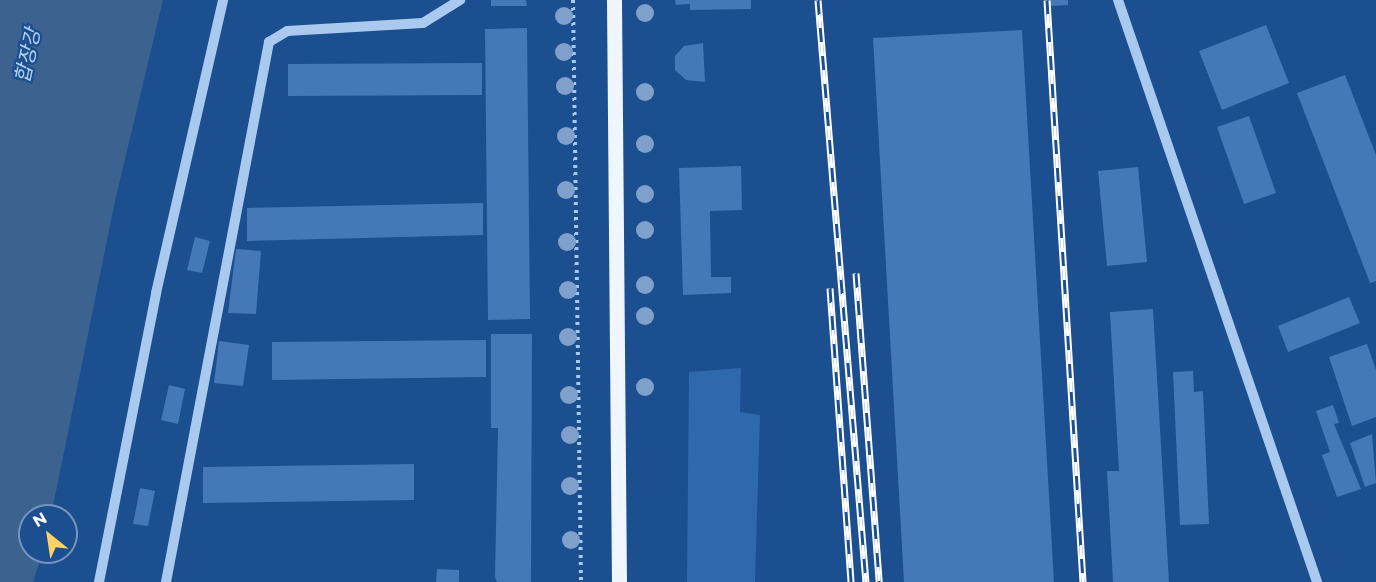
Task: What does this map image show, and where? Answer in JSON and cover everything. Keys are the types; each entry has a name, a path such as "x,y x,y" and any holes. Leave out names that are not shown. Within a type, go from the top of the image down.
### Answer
{"main road":[{"path":"614,0 619,582"}],"street":[{"path":"99,582 156,293 223,0"},
{"path":"166,582 269,42 287,31 423,23 460,0"},
{"path":"1118,0 1317,582"}],"path":[{"path":"573,0 581,582"}],"shaded area":[{"path":"741,368 740,412 760,415 755,582 687,582 689,372"}],"water":[{"name":"합장강","path":"0,0 163,0 115,201 53,504 18,504 18,564 39,564 33,582 0,582"}],"building":[{"path":"491,0 526,0 527,6 491,6"},
{"path":"675,0 751,0 751,9 690,10 690,4 676,5"},
{"path":"1050,0 1068,0 1068,5 1050,6"},
{"path":"1266,25 1289,83 1222,110 1199,51"},
{"path":"527,28 530,319 488,320 485,29"},
{"path":"1022,30 1054,582 904,582 873,38"},
{"path":"703,43 705,82 686,80 675,70 675,56 684,46"},
{"path":"482,63 482,95 288,96 288,64"},
{"path":"1345,75 1376,155 1376,281 1370,283 1297,93"},
{"path":"1249,116 1276,193 1244,204 1217,127"},
{"path":"741,166 742,210 710,211 711,277 731,277 731,293 683,295 679,168"},
{"path":"1138,167 1147,262 1107,266 1098,171"},
{"path":"483,203 483,235 247,241 247,208"},
{"path":"195,237 210,241 202,273 187,270"},
{"path":"236,249 261,251 256,314 228,313"},
{"path":"1349,297 1360,323 1288,352 1278,326"},
{"path":"1153,309 1169,582 1113,582 1107,471 1119,471 1110,312"},
{"path":"491,334 532,334 531,582 497,582 495,577 498,428 491,428"},
{"path":"486,340 486,377 272,380 272,342"},
{"path":"219,341 249,345 243,386 214,383"},
{"path":"1367,344 1376,370 1376,417 1352,426 1329,357"},
{"path":"1193,371 1194,392 1203,391 1209,524 1180,525 1173,372"},
{"path":"169,385 185,389 178,424 161,420"},
{"path":"1333,405 1339,423 1334,424 1361,489 1337,497 1322,455 1330,452 1316,411"},
{"path":"1372,434 1376,483 1365,487 1350,443"},
{"path":"414,464 414,500 203,503 203,467"},
{"path":"140,488 155,491 148,526 133,524"},
{"path":"437,569 459,570 459,582 436,582"}],"railway":[{"path":"818,0 866,582"},
{"path":"1047,0 1083,582"},
{"path":"856,273 879,582"},
{"path":"830,288 851,582"}]}
